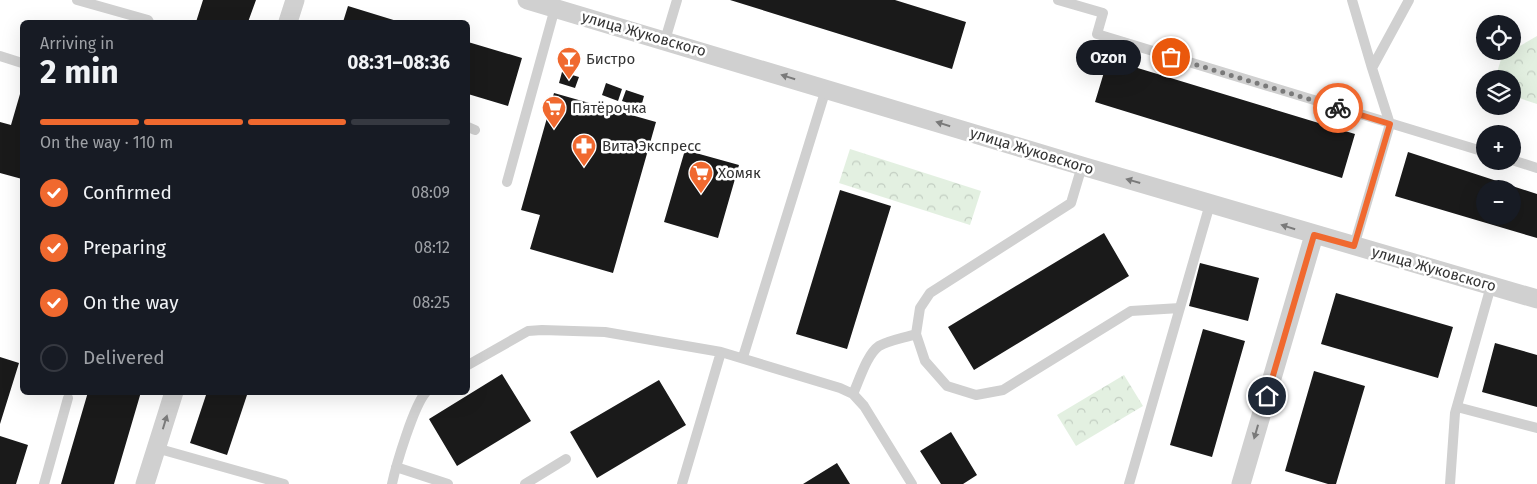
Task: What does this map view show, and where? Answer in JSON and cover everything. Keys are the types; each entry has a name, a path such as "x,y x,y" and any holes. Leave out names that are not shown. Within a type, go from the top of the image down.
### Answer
{"street":[{"path":"289,20 295,0"},
{"name":"улица Жуковского","path":"527,0 1314,235 1537,299"},
{"path":"1241,484 1314,235"},
{"path":"145,484 173,395"}],"lane":[{"path":"77,0 148,20"},
{"path":"665,40 677,0"},
{"path":"1058,0 1104,13 1098,34 1476,149"},
{"path":"1352,0 1390,124 1354,246"},
{"path":"1372,68 1409,0"},
{"path":"507,182 555,8"},
{"path":"0,56 20,62"},
{"path":"743,357 826,89"},
{"path":"1521,163 1537,168"},
{"path":"1082,166 1071,203 930,294 920,308 916,334 925,361 948,386 976,395 1003,390 1131,311 1180,308"},
{"path":"1129,484 1210,204"},
{"path":"1450,484 1457,407 1492,286"},
{"path":"470,365 514,337 528,331 542,330 605,332 743,357 840,388 853,394 864,406 912,484"},
{"path":"853,394 870,356 877,347 916,334"},
{"path":"682,484 722,352"},
{"path":"392,484 396,467 418,406 424,395"},
{"path":"44,484 68,398"},
{"path":"1457,407 1537,428"},
{"path":"156,448 258,480 284,484"},
{"path":"525,484 566,459"},
{"path":"396,467 448,484"}],"green space":[{"path":"1537,36 1537,104 1521,99 1521,70 1498,70 1501,60 1521,60 1521,46"},
{"path":"850,149 981,191 970,225 839,183"},
{"path":"1124,375 1143,406 1076,446 1057,415"}],"building":[{"path":"203,0 256,0 249,20 197,20"},
{"path":"730,0 895,0 966,22 952,69"},
{"path":"348,6 394,20 344,20"},
{"path":"470,43 522,58 508,106 470,95"},
{"path":"1108,59 1355,134 1342,178 1095,102"},
{"name":"Бистро","path":"562,72 579,77 575,88 559,83"},
{"path":"606,83 622,89 618,101 602,95"},
{"path":"626,90 644,96 641,107 622,101"},
{"path":"554,93 656,122 613,273 530,249 540,215 521,210"},
{"path":"20,94 20,178 0,173 0,122 11,125"},
{"name":"Хомяк","path":"685,150 739,165 718,238 664,222"},
{"path":"1408,152 1494,180 1476,180 1476,220 1395,196"},
{"path":"1521,189 1537,194 1537,238 1493,225 1521,225"},
{"path":"840,190 891,206 847,349 796,334"},
{"path":"1104,233 1129,276 974,370 948,327"},
{"path":"1200,263 1259,278 1248,321 1189,306"},
{"path":"1336,293 1453,327 1438,378 1321,344"},
{"path":"1203,329 1245,341 1212,457 1170,445"},
{"path":"1495,343 1537,355 1537,407 1482,392"},
{"path":"0,357 19,363 0,424"},
{"path":"1314,371 1365,386 1336,484 1328,484 1285,471"},
{"path":"502,374 531,421 457,466 429,419"},
{"path":"659,380 686,425 597,478 570,432"},
{"path":"87,395 140,395 114,484 61,484"},
{"path":"206,395 247,395 227,455 190,443"},
{"path":"951,432 977,475 963,484 941,484 920,451"},
{"path":"0,436 28,445 16,484 0,484"},
{"path":"837,463 850,484 803,484"}],"way so far":[{"path":"1171,57 1338,108"}],"place":[{"name":"Ozon","path":"1171,57"},
{"name":"Бистро","path":"569,80"},
{"name":"Пятёрочка","path":"554,129"},
{"name":"Вита Экспресс","path":"584,167"},
{"name":"Хомяк","path":"701,194"}],"route":[{"path":"1267,396 1314,235 1354,246 1390,124 1338,108"}]}
